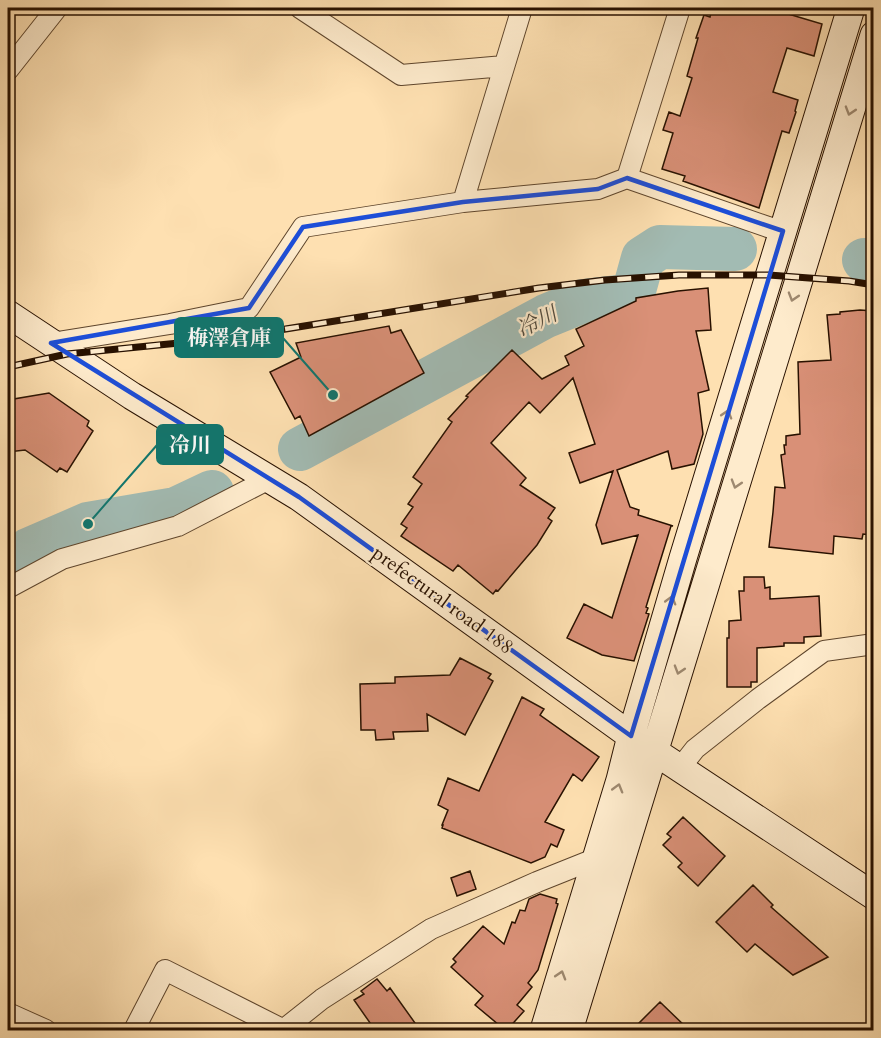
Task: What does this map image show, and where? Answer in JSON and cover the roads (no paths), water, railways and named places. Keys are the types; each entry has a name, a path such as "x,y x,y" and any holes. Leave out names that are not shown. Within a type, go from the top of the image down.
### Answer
{"street":[{"path":"8,69 57,8"},
{"path":"300,8 401,75 504,66"},
{"path":"463,202 522,8"},
{"path":"627,178 680,8"},
{"path":"544,1030 597,858 680,569 851,8"},
{"path":"569,1030 873,35"},
{"path":"51,342 170,324 249,308 303,227 463,202 598,189 627,178 783,231"},
{"name":"prefectural road 188","path":"8,314 132,396 299,497 654,752 873,896"},
{"path":"8,588 62,558 178,526 269,479"},
{"path":"680,768 695,749 824,651 873,644"},
{"path":"134,1030 165,970 284,1030 322,999 431,929 597,858"},
{"path":"8,1013 46,1030"}],"waterway":[{"name":"冷川","path":"300,449 546,316 583,301 625,296 635,287 643,258 660,247 735,249"},
{"name":"冷川","path":"864,260 874,261"},
{"name":"冷川","path":"8,562 28,550 88,524 176,509 212,492"}],"railway":[{"path":"8,367 67,354 230,338 539,288 605,280 679,275 769,275 874,285"}],"place":[{"name":"梅澤倉庫","path":"333,395"},
{"name":"冷川","path":"88,524"}]}
